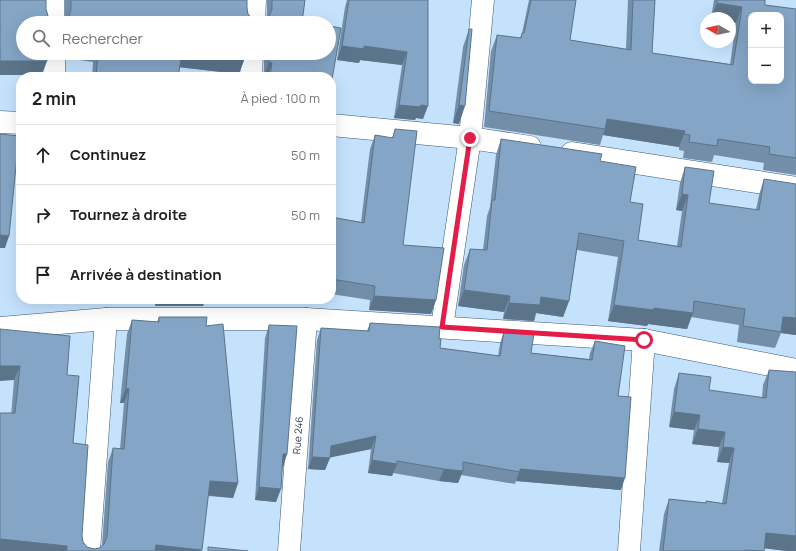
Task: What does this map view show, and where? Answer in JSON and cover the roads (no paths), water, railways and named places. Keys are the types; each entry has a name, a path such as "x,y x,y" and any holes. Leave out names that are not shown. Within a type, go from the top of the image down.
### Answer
{"street":[{"path":"53,0 54,16"},
{"path":"254,16 255,0"},
{"path":"442,327 470,138 483,0"},
{"path":"54,60 54,72"},
{"path":"251,72 252,60"},
{"path":"0,122 16,123"},
{"path":"336,125 470,138 796,188"},
{"path":"89,551 106,319"},
{"path":"0,328 106,319 306,319 644,340 796,370"},
{"name":"Rue 246","path":"289,551 306,319"},
{"path":"629,551 644,340"}]}
